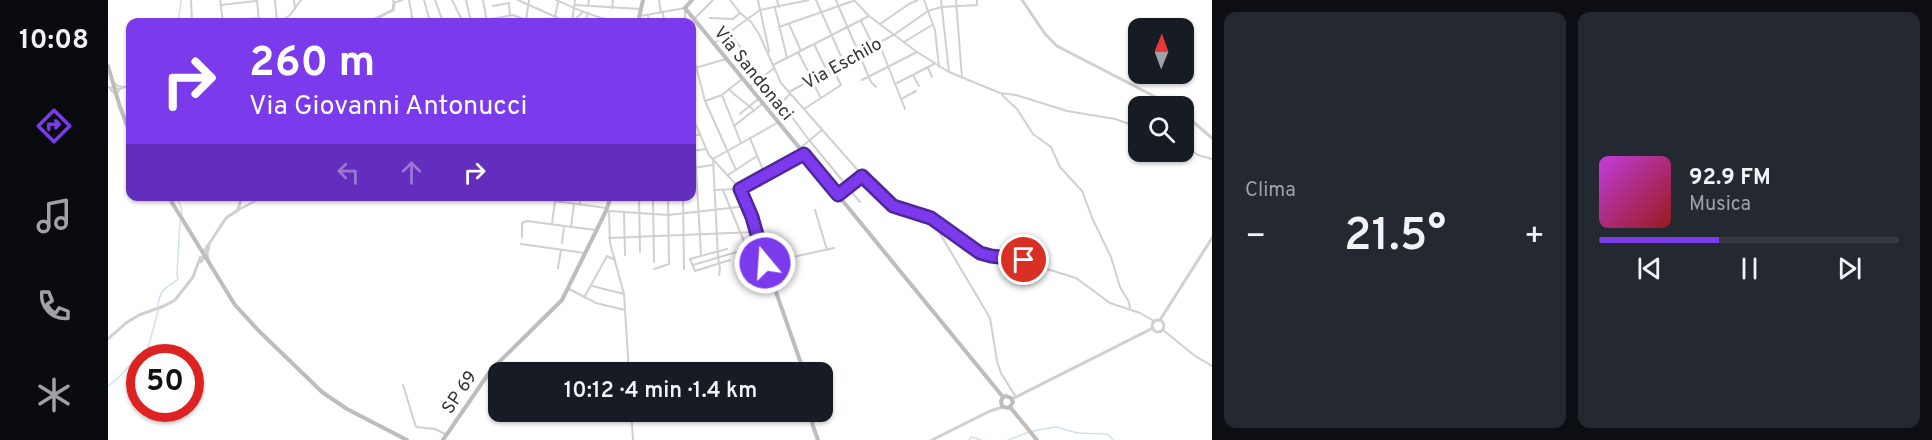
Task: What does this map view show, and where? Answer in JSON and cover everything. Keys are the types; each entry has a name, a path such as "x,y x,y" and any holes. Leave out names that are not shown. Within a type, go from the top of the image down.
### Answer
{"main road":[{"path":"639,18 643,0"},
{"path":"684,0 685,8"},
{"path":"685,8 692,0"},
{"name":"Via Sandonaci","path":"685,8 693,18"},
{"name":"Via Sandonaci","path":"696,22 1002,399"},
{"path":"108,66 112,88 117,95 126,121"},
{"path":"171,201 235,305 246,318 322,392 347,409 407,440"},
{"name":"SP 69","path":"443,440 491,370 562,300 609,201"},
{"path":"755,232 800,362"},
{"path":"1008,396 1014,398 1010,407 1003,407 1002,399 1008,396"},
{"path":"1010,407 1037,440"},
{"path":"812,422 818,440"}],"street":[{"path":"191,0 192,18"},
{"path":"220,0 223,18"},
{"path":"275,0 278,18"},
{"path":"294,0 295,9"},
{"path":"284,18 295,9 301,0"},
{"path":"378,18 393,10 393,2 402,0"},
{"path":"409,0 412,18"},
{"path":"424,0 428,18"},
{"path":"435,0 442,18"},
{"path":"452,0 461,18"},
{"path":"466,0 470,18"},
{"path":"483,0 486,18"},
{"path":"518,0 555,17 558,0 599,18"},
{"path":"526,18 529,0"},
{"path":"573,18 575,0"},
{"path":"588,6 589,0"},
{"path":"612,8 613,0"},
{"path":"659,0 663,18"},
{"path":"695,18 713,0"},
{"path":"730,0 759,34 781,83 862,176 893,206 931,218 980,253 1024,260 1076,278 1110,303 1140,313 1154,321 1160,320 1212,238"},
{"path":"758,0 769,51 767,52"},
{"path":"777,0 787,58"},
{"path":"713,44 760,10 795,1 809,0"},
{"path":"816,0 843,63"},
{"path":"836,0 876,87"},
{"path":"780,27 854,0 869,16 917,52 939,67 962,78 1000,93 1016,95 1067,111 1115,119 1128,124"},
{"path":"880,24 918,0"},
{"path":"924,0 933,24 939,67"},
{"path":"941,0 949,72"},
{"path":"956,0 962,78"},
{"name":"Via Eschilo","path":"782,102 790,93 895,34 928,11 942,7 977,5 977,0"},
{"path":"1022,0 1045,34 1057,46 1154,96"},
{"path":"221,5 257,1 259,18"},
{"path":"493,6 510,2 509,16"},
{"path":"574,7 641,9"},
{"path":"641,18 685,8 685,18"},
{"path":"577,18 584,12"},
{"path":"586,18 588,13"},
{"path":"710,18 733,19 740,13"},
{"path":"496,18 514,15 521,18"},
{"path":"749,88 787,58 869,16"},
{"path":"861,21 874,46"},
{"path":"789,24 812,80"},
{"path":"904,42 933,24"},
{"path":"729,32 809,140 860,202"},
{"path":"879,43 905,109"},
{"path":"814,44 827,71"},
{"path":"862,80 917,52"},
{"path":"726,59 696,68 705,101 736,170"},
{"path":"896,84 934,64"},
{"path":"928,68 932,77"},
{"path":"804,109 821,98 841,85 834,71 818,77 813,83 821,98"},
{"path":"913,75 919,86"},
{"path":"705,101 722,95 742,79"},
{"path":"729,89 754,111"},
{"path":"901,99 916,91"},
{"path":"1000,93 1017,109 1033,134 1051,147 1060,167 1082,192 1111,256 1130,310"},
{"path":"722,95 741,144"},
{"path":"740,114 758,99"},
{"path":"734,126 762,104"},
{"path":"713,159 777,123"},
{"path":"1194,123 1212,138"},
{"path":"609,238 755,232 748,206 740,189 713,159 696,127"},
{"path":"799,149 822,130"},
{"path":"750,138 765,175"},
{"path":"696,151 706,149"},
{"path":"1194,152 1212,159"},
{"path":"714,190 740,189 804,154"},
{"path":"728,175 757,156"},
{"path":"713,159 719,275"},
{"path":"701,255 696,167 713,165"},
{"path":"838,195 862,176"},
{"path":"693,265 747,249 723,190"},
{"path":"238,210 241,201"},
{"path":"108,339 126,323 168,304 180,294 226,218 255,201"},
{"path":"552,224 555,201 624,213 653,215 683,214 748,206"},
{"path":"639,201 640,252"},
{"path":"653,201 654,262"},
{"path":"654,269 669,264 668,201"},
{"path":"683,201 684,269"},
{"path":"571,227 574,204"},
{"path":"607,209 609,238 624,294 628,362"},
{"path":"815,210 827,250"},
{"path":"624,213 626,255"},
{"path":"931,218 990,318 996,361 1014,398 1153,328"},
{"path":"522,237 522,223 525,221 596,230"},
{"path":"562,243 564,226"},
{"path":"197,243 207,248"},
{"path":"197,243 200,260"},
{"path":"521,244 585,253"},
{"path":"207,248 210,264"},
{"path":"765,263 834,248"},
{"path":"727,249 690,259 695,271 730,260"},
{"path":"558,268 561,250"},
{"path":"585,297 607,256 615,260"},
{"path":"200,260 210,264"},
{"path":"591,285 624,294"},
{"path":"568,288 596,303 625,309"},
{"path":"1160,320 1164,325 1163,330"},
{"path":"1153,328 1154,321"},
{"path":"1153,328 1157,332 1163,330"},
{"path":"1163,330 1195,356 1212,366"},
{"path":"403,385 416,427 435,429 447,435"},
{"path":"990,411 1002,399"},
{"path":"932,440 990,411 1003,407"},
{"path":"632,422 633,440"}],"waterway":[{"path":"180,18 181,0"},
{"path":"178,201 182,214"},
{"path":"158,306 162,292 178,279 180,221"},
{"path":"149,344 158,311"},
{"path":"108,386 126,370"},
{"path":"1033,431 1056,427 1078,433 1107,434 1113,440"},
{"path":"1008,440 1029,432"},
{"path":"969,440 971,437 981,440"}],"route":[{"path":"765,263 752,217 740,189 804,154 838,195 862,176 893,206 937,221 980,253 987,256 1024,260"}]}
